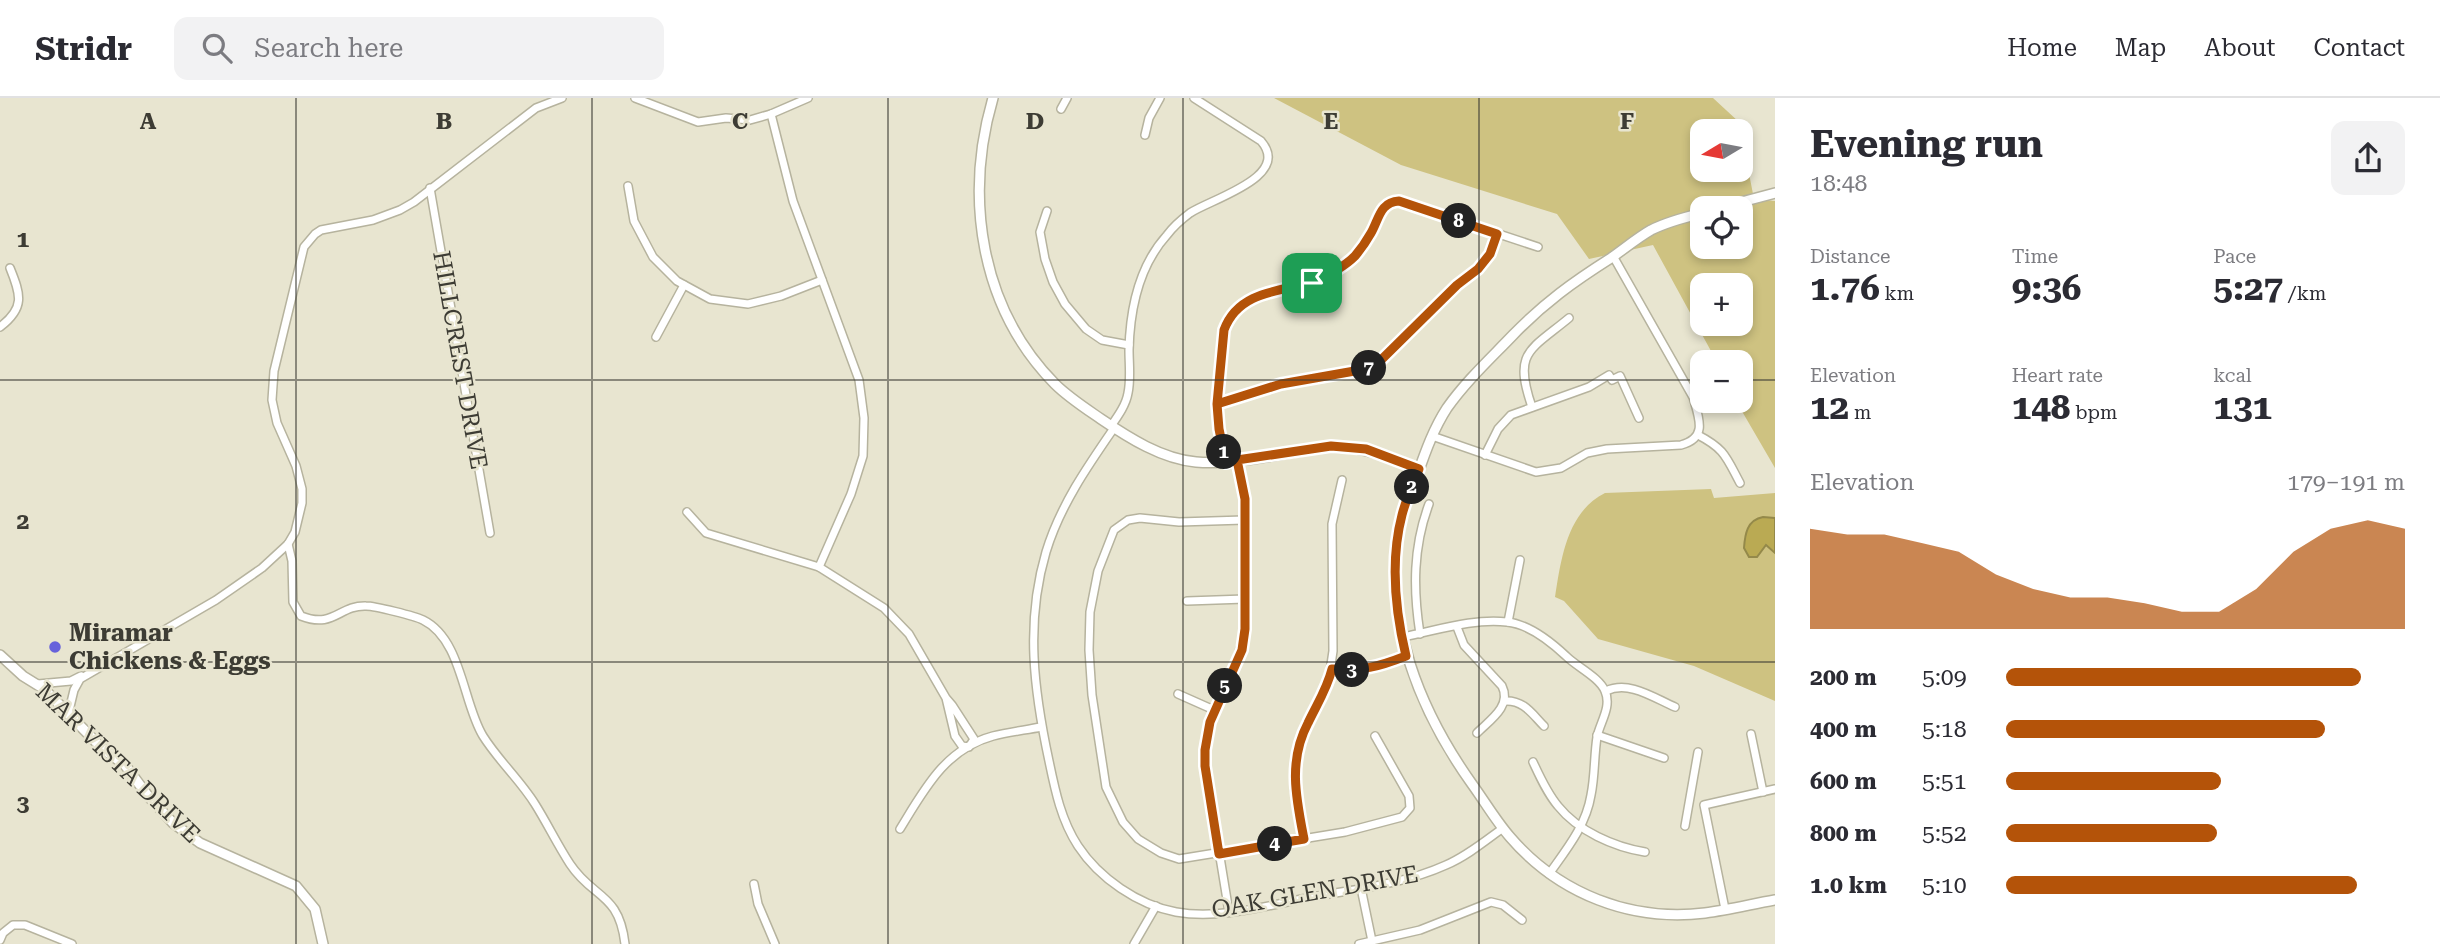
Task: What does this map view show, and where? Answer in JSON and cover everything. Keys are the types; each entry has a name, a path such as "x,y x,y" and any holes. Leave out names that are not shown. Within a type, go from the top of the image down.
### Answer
{"street":[{"path":"38,684 71,681 91,671 216,600 262,568 288,544 295,532 302,503 302,489 296,466 277,423 272,400 274,371 300,255 315,234 321,230 373,220 400,210 536,108 562,98"},
{"path":"635,98 698,122 726,118 750,120 808,98"},
{"path":"993,98 985,124 979,164 979,208 984,245 998,299 1029,354 1055,384 1112,427 1156,452 1194,462 1226,463 1331,446 1366,449 1419,469"},
{"path":"1062,109 1067,98"},
{"path":"1146,135 1149,118 1160,98"},
{"name":"OAK GLEN DRIVE","path":"1194,98 1261,141 1267,148 1267,165 1253,180 1234,192 1189,214 1166,236 1140,278 1133,303 1128,394 1123,409 1074,487 1057,520 1045,554 1034,610 1032,648 1036,699 1059,807 1076,843 1099,871 1122,890 1176,912 1229,912 1404,880 1446,865 1474,850 1503,828"},
{"path":"771,114 793,201 859,380 864,418 863,456 851,494 819,567"},
{"path":"628,186 634,221 653,257 677,281 710,299 748,304 781,296 822,281"},
{"name":"HILLCREST DRIVE","path":"430,188 490,533"},
{"path":"1753,199 1775,193"},
{"path":"1226,463 1217,404 1224,330 1227,321 1240,304 1250,298 1312,283 1331,274 1354,256 1372,232 1383,208 1392,202 1399,201 1538,247"},
{"path":"1047,211 1040,232 1045,259 1065,304 1086,329 1116,344 1129,345"},
{"path":"1690,217 1651,230 1566,286 1537,310 1465,385 1432,436 1403,512 1398,530 1394,572 1397,618 1406,656 1446,743 1503,828 1549,874 1586,896 1629,910 1661,914 1704,913 1775,900"},
{"path":"1217,404 1281,384 1366,369 1381,360 1457,285 1478,269 1490,254 1497,234"},
{"path":"1432,436 1524,470 1545,472 1561,468 1587,453 1691,442 1698,435 1700,422 1693,397 1613,256"},
{"path":"0,327 16,312 18,306 17,287 10,268"},
{"path":"656,337 684,285"},
{"path":"1532,407 1523,382 1527,355 1569,318"},
{"path":"1485,455 1498,429 1511,415 1589,387 1609,375 1612,380 1620,376 1639,418"},
{"path":"1698,435 1723,452 1740,484"},
{"path":"1229,912 1205,766 1205,750 1214,710 1242,650 1245,629 1245,499 1237,460"},
{"path":"1304,839 1294,787 1298,746 1328,685 1332,669 1332,524 1342,480"},
{"path":"1420,634 1414,598 1416,552 1429,503"},
{"path":"687,512 706,533 819,567 884,608 909,634 946,698 974,739 932,776 900,829"},
{"path":"1244,520 1179,522 1140,518 1128,520 1114,530 1098,571 1090,612 1089,649 1092,695 1106,787 1123,822 1138,839 1161,853 1179,859 1345,832 1402,817 1410,808 1409,796 1375,736"},
{"path":"288,544 292,561 293,602 301,617 315,622 367,606 424,620 440,634 458,664 484,738 534,802 579,876 608,900 615,910 623,929 625,944"},
{"path":"1508,622 1520,560"},
{"path":"1187,601 1245,599"},
{"path":"1402,637 1478,622 1508,622 1528,628 1554,645 1575,665 1598,681 1605,691 1607,709 1597,735 1592,793 1581,827 1549,874"},
{"path":"1457,627 1464,645 1502,686 1505,701 1500,710 1477,733"},
{"name":"MAR VISTA DRIVE","path":"0,655 23,677 38,684 103,749 125,765 148,796 173,822 200,844 296,886 315,909 323,944"},
{"path":"1332,669 1358,671 1378,667 1406,656"},
{"path":"68,715 74,690 80,679 91,671"},
{"path":"1605,691 1625,687 1675,708"},
{"path":"1178,694 1214,710"},
{"path":"946,698 955,736 965,746"},
{"path":"1505,701 1523,704 1544,726"},
{"path":"965,746 993,736 1041,727"},
{"path":"1751,734 1763,792"},
{"path":"1597,735 1664,758"},
{"path":"1685,826 1698,752"},
{"path":"1533,762 1546,789 1559,807 1581,827 1622,848 1645,852"},
{"path":"1690,801 1704,805 1775,789"},
{"path":"1704,805 1725,909"},
{"path":"754,884 758,904 775,944"},
{"path":"1362,888 1372,941"},
{"path":"1359,944 1420,930 1491,902 1503,905 1522,920"},
{"path":"1135,944 1156,906"},
{"path":"0,940 3,933 13,925 25,925 72,944"}],"shaded area":[{"path":"1274,98 1713,98 1736,119 1690,119 1690,182 1751,182 1754,199 1775,201 1775,468 1743,413 1753,413 1753,350 1710,350 1703,336 1753,336 1753,273 1690,273 1690,313 1653,245 1589,259 1557,214 1401,165"},
{"path":"1711,489 1714,498 1775,493 1775,701 1694,666 1598,639 1564,601 1555,597 1568,538 1574,524 1592,501 1605,493"},
{"path":"1763,517 1775,518 1775,553 1766,545 1757,557 1749,557 1744,548 1746,533 1753,521"}],"place":[{"name":"Miramar Chickens & Eggs","path":"55,647"}],"route":[{"path":"1312,283 1250,298 1240,304 1227,321 1217,404 1226,463 1237,460 1331,446 1366,449 1419,469 1398,530 1394,572 1397,618 1406,656 1378,667 1358,671 1332,669 1328,685 1298,746 1294,787 1304,839 1219,854 1205,766 1205,750 1214,710 1242,650 1245,629 1245,499 1237,460 1226,463 1219,429 1217,404 1281,384 1366,369 1381,360 1433,307 1478,269 1490,254 1497,234 1399,201 1392,202 1383,208 1372,232 1354,256 1331,274 1312,283"}]}
